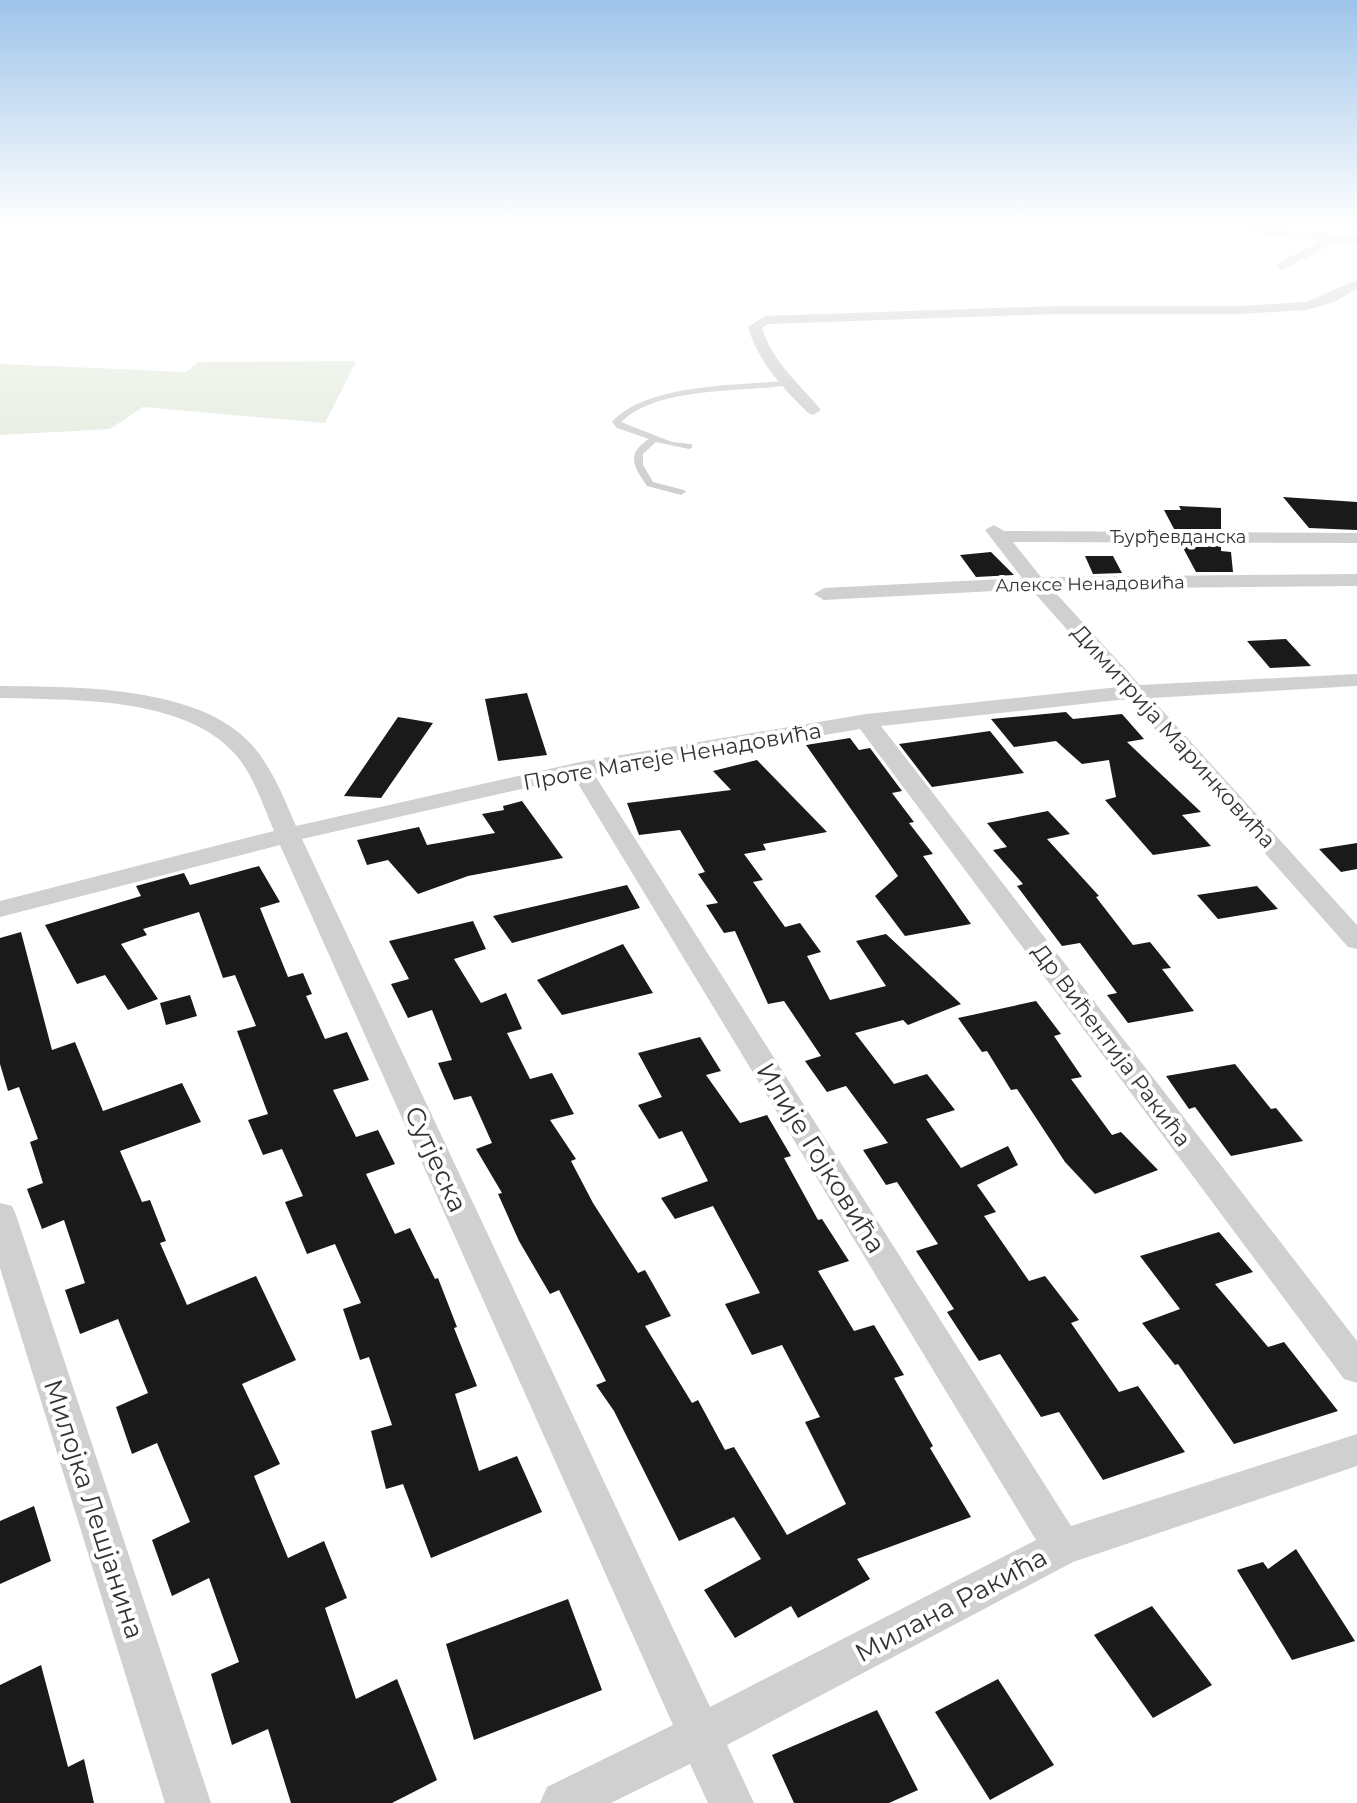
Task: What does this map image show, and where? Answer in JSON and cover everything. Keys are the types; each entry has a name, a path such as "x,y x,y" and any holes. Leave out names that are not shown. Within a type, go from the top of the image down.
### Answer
{"street":[{"path":"813,410 786,383 757,340 755,327 765,320 1057,310 1269,308"},
{"name":"Ђурђевданска","path":"996,533 1357,538"},
{"name":"Димитрија Маринковића","path":"996,533 1036,583 1357,941"},
{"name":"Алексе Ненадовића","path":"824,594 1036,583 1357,580"},
{"name":"Проте Матеје Ненадовића","path":"0,909 288,835 580,769 866,721 1136,692 1357,680"},
{"name":"Сутјеска","path":"0,692 122,698 170,709 217,728 242,747 288,835 731,1803"},
{"name":"Др Вићентија Ракића","path":"866,721 1357,1368"},
{"name":"Илије Гојковића","path":"580,769 1062,1547"},
{"name":"Милојка Лешјанина","path":"0,1215 188,1803"},
{"name":"Милана Ракића","path":"563,1803 699,1736 1062,1547 1357,1450"}],"lane":[{"path":"689,446 655,439 616,422 619,416 650,403 686,393 786,383"},
{"path":"655,439 647,442 637,459 637,467 650,484 681,492"}],"shaded area":[{"path":"356,361 325,423 143,407 110,429 0,435 0,364 186,372 198,362"}],"building":[{"path":"1283,497 1357,502 1357,530 1309,528"},
{"path":"1179,506 1221,508 1221,529 1174,529 1164,510 1181,510"},
{"path":"1182,546 1221,546 1221,551 1231,552 1233,572 1196,572"},
{"path":"991,552 1014,575 976,577 960,555"},
{"path":"1085,556 1113,556 1122,573 1093,574"},
{"path":"1286,639 1311,666 1270,668 1247,641"},
{"path":"527,693 547,755 498,761 485,699"},
{"path":"1066,712 1073,719 1122,714 1144,739 1127,742 1201,812 1182,815 1211,846 1153,855 1105,800 1116,797 1109,760 1082,764 1056,741 1014,747 991,719"},
{"path":"398,717 433,723 381,798 344,796"},
{"path":"990,731 1024,773 932,787 899,744"},
{"path":"850,738 859,750 870,748 902,791 892,793 914,822 909,823 933,854 923,856 971,924 905,936 875,896 898,876 806,745"},
{"path":"757,760 827,832 763,844 766,850 744,854 763,880 753,882 785,927 800,923 821,952 807,956 830,1000 886,986 856,941 886,934 961,1004 908,1025 903,1020 855,1033 894,1084 927,1074 955,1110 926,1119 961,1168 1008,1146 1018,1165 977,1185 996,1212 984,1216 1029,1281 1045,1276 1079,1320 1071,1323 1119,1392 1138,1386 1185,1452 1103,1480 1059,1412 1041,1417 1000,1354 979,1361 947,1312 954,1309 916,1251 938,1244 897,1182 886,1185 863,1150 888,1143 846,1086 827,1092 805,1061 821,1056 784,1001 768,1004 735,931 724,933 706,905 718,903 698,874 705,872 680,830 639,835 627,803 731,790 713,771"},
{"path":"522,801 563,858 468,876 418,894 388,860 367,865 357,840 419,827 427,845 495,833 482,814 504,810 503,806"},
{"path":"1048,811 1070,834 1047,839 1099,896 1096,897 1133,945 1150,942 1171,968 1162,969 1194,1011 1128,1023 1107,995 1117,993 1080,943 1062,946 1017,886 1023,884 993,850 1007,847 987,823"},
{"path":"1357,843 1357,869 1341,872 1319,849"},
{"path":"259,866 280,902 260,908 288,977 303,973 312,994 306,996 325,1039 347,1032 369,1080 333,1090 356,1137 378,1130 395,1164 366,1174 395,1234 410,1228 435,1279 438,1278 457,1327 454,1328 477,1386 455,1394 479,1471 517,1456 542,1512 431,1558 403,1484 386,1489 371,1431 392,1425 369,1357 360,1360 343,1309 361,1303 335,1244 307,1254 285,1202 303,1196 282,1149 263,1155 248,1120 268,1114 237,1031 256,1026 235,975 223,978 199,912 143,929 147,935 121,944 158,999 128,1010 105,975 77,984 45,925 141,896 136,886 184,873 190,885"},
{"path":"627,885 640,908 512,943 493,916"},
{"path":"1257,886 1278,909 1218,919 1197,895"},
{"path":"473,921 486,949 454,959 481,1003 506,993 522,1029 507,1033 530,1079 552,1073 574,1114 550,1120 576,1159 571,1161 593,1203 638,1273 645,1270 671,1316 645,1326 692,1403 698,1400 725,1450 734,1447 787,1535 846,1504 805,1422 820,1417 782,1345 752,1355 725,1304 760,1293 713,1206 675,1219 661,1198 708,1181 682,1131 659,1139 638,1105 662,1097 638,1053 700,1037 721,1071 706,1075 740,1123 767,1115 791,1156 784,1158 818,1220 822,1219 849,1261 818,1271 854,1331 874,1325 904,1375 894,1378 933,1446 930,1448 971,1517 857,1559 870,1579 798,1618 791,1606 735,1638 704,1590 761,1559 734,1517 679,1541 614,1411 596,1385 606,1381 559,1290 550,1294 519,1241 498,1194 502,1193 476,1149 492,1143 471,1096 454,1100 438,1063 452,1060 432,1010 408,1018 391,984 409,979 389,941"},
{"path":"21,932 52,1050 75,1042 103,1111 182,1083 201,1122 120,1151 142,1202 150,1200 166,1241 160,1243 187,1305 256,1276 296,1360 242,1384 280,1464 254,1476 288,1558 324,1541 347,1598 325,1608 356,1699 397,1679 437,1780 392,1803 291,1803 268,1729 232,1745 211,1674 239,1662 209,1578 172,1596 152,1540 190,1522 157,1443 132,1454 116,1407 148,1393 118,1319 80,1334 65,1290 85,1283 64,1220 42,1229 27,1189 43,1183 30,1142 38,1139 19,1087 8,1091 0,1064 0,938"},
{"path":"623,944 653,993 562,1015 537,980"},
{"path":"190,995 197,1016 166,1025 160,1003"},
{"path":"1036,1001 1061,1034 1054,1036 1082,1077 1071,1079 1112,1135 1121,1132 1158,1170 1095,1194 1065,1162 1017,1089 1011,1090 987,1051 982,1052 958,1018"},
{"path":"1235,1064 1271,1109 1276,1108 1303,1141 1231,1156 1195,1107 1189,1109 1166,1076"},
{"path":"1219,1232 1253,1272 1215,1284 1268,1347 1284,1342 1338,1411 1234,1444 1178,1364 1175,1365 1142,1323 1180,1309 1140,1256"},
{"path":"34,1506 51,1561 0,1584 0,1521"},
{"path":"1296,1549 1355,1641 1292,1660 1237,1570 1263,1562 1268,1569"},
{"path":"568,1599 602,1690 474,1740 446,1644"},
{"path":"1152,1606 1212,1685 1153,1718 1094,1635"},
{"path":"41,1665 68,1767 84,1759 94,1803 0,1803 0,1685"},
{"path":"998,1679 1054,1765 990,1800 935,1712"},
{"path":"877,1710 918,1790 889,1803 794,1803 772,1755"}]}
